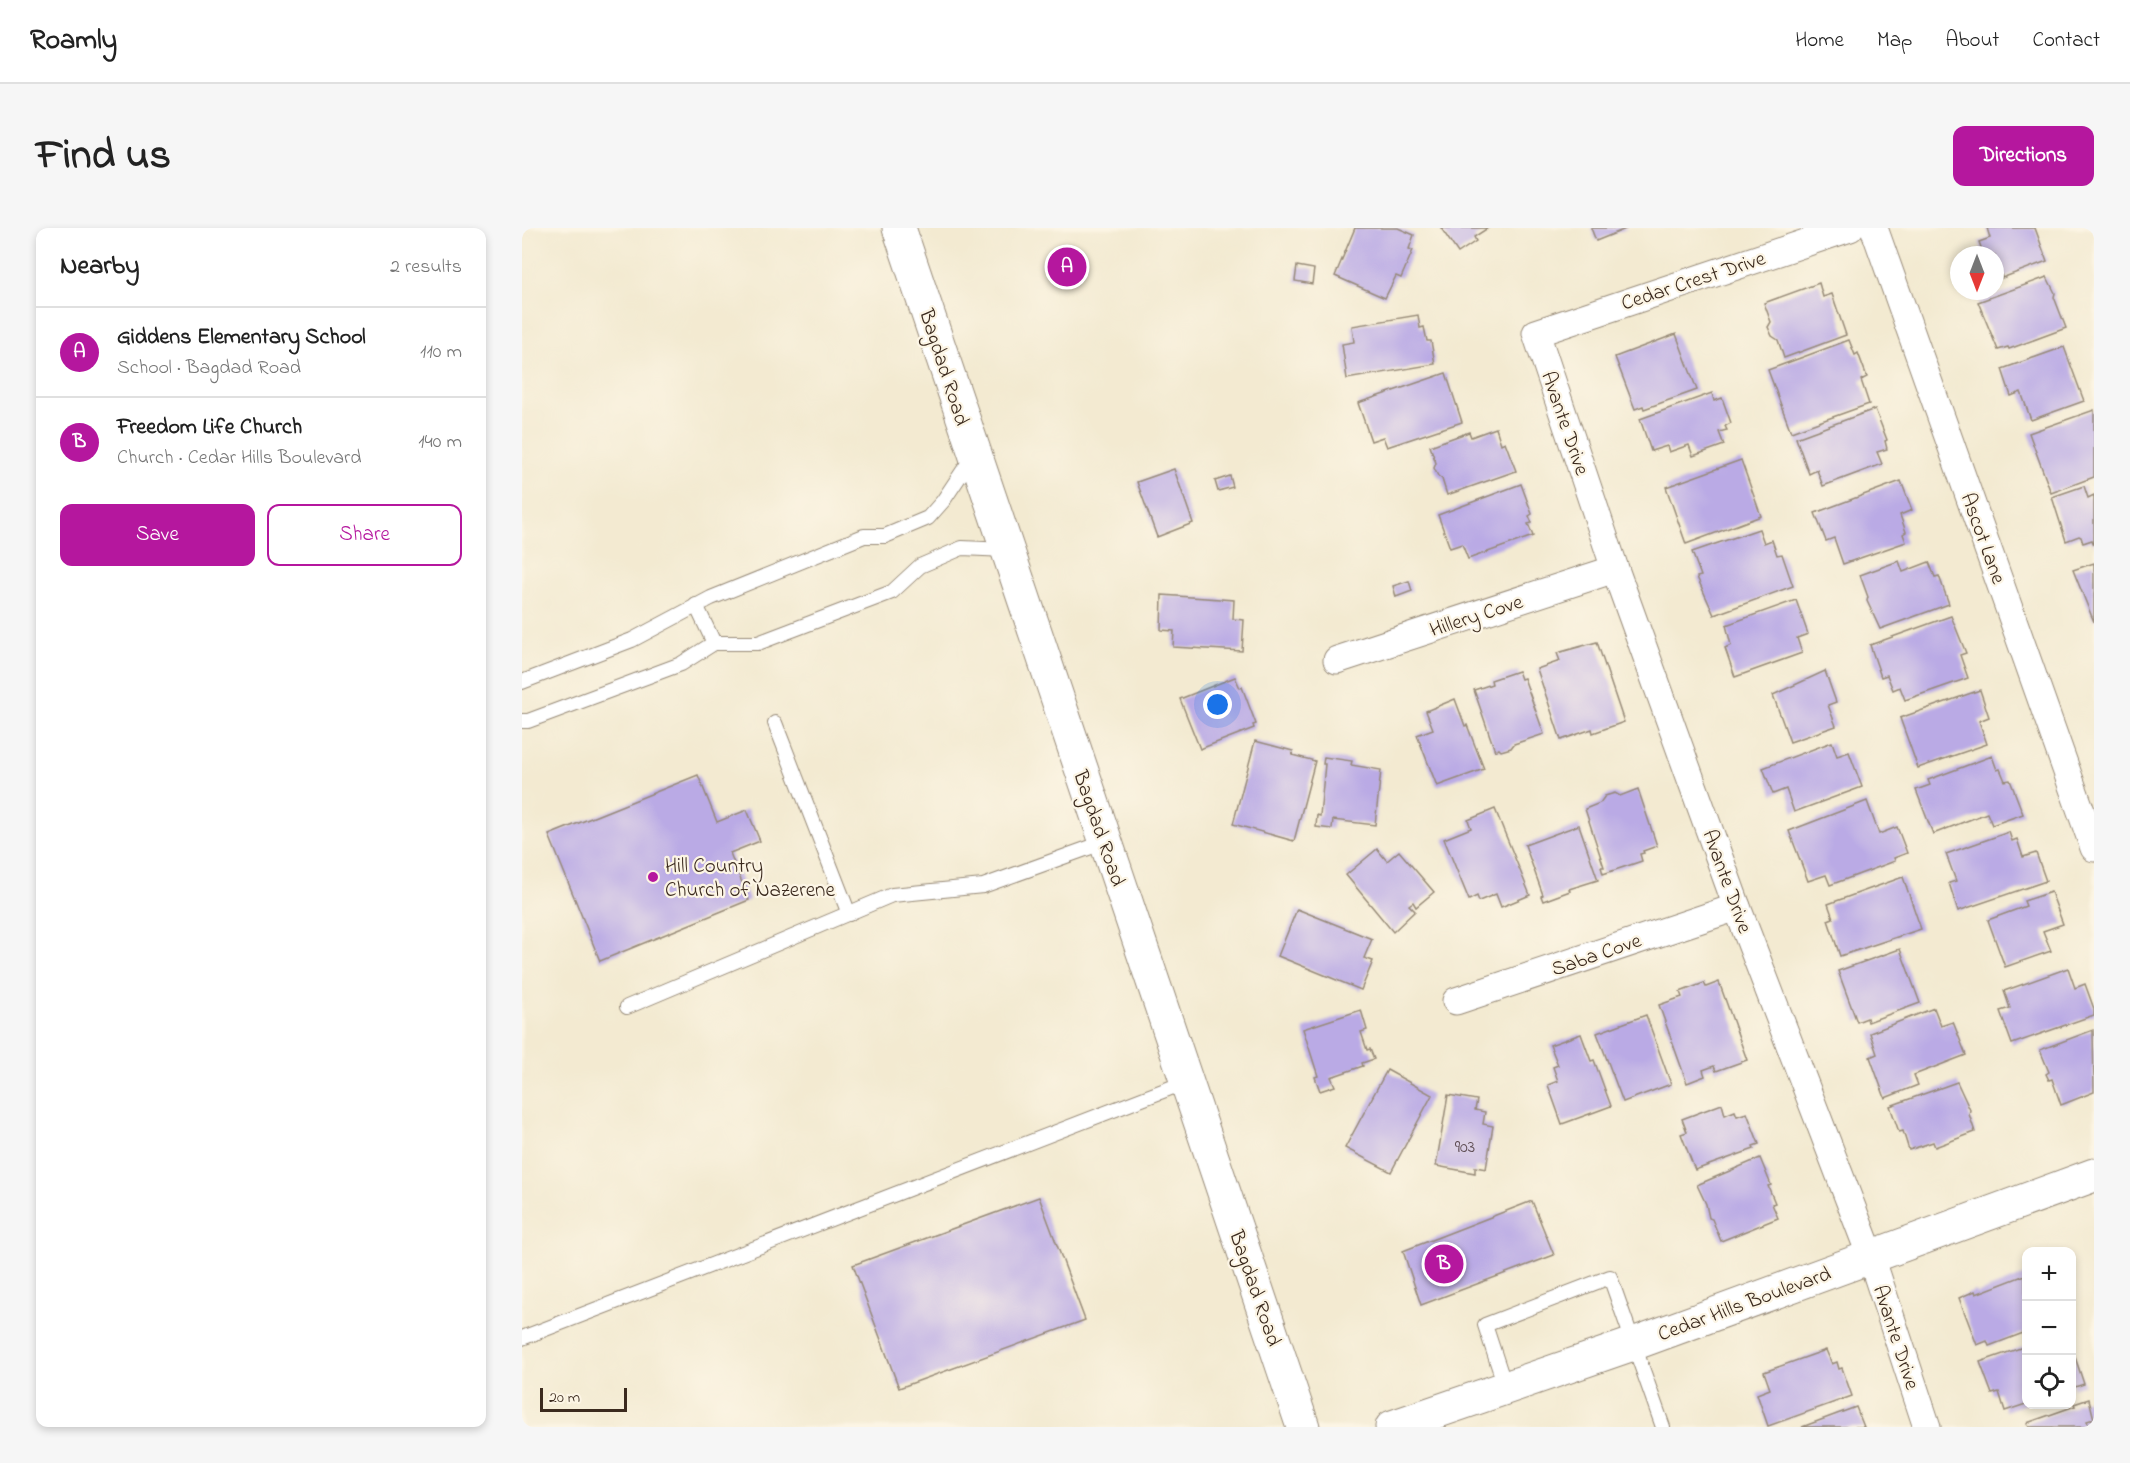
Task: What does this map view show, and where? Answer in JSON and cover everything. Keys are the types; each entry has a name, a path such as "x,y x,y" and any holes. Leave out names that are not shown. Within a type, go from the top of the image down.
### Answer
{"main road":[{"name":"Bagdad Road","path":"898,228 1303,1427"},
{"name":"Cedar Hills Boulevard","path":"1392,1427 1633,1344 2094,1175"}],"street":[{"name":"Cedar Crest Drive","path":"1536,333 1850,228"},
{"name":"Ascot Lane","path":"1874,228 2094,848"},
{"name":"Avante Drive","path":"1536,333 1615,569 1737,907 1871,1257 1927,1427"},
{"name":"Hillery Cove","path":"1338,660 1615,569"},
{"name":"Saba Cove","path":"1456,1001 1737,907"}],"lane":[{"path":"522,682 632,640 711,598 864,536 885,536 928,518 943,501 974,454"},
{"path":"522,721 528,721 681,664 714,643 758,643 892,592 920,566 962,548 1006,550"},
{"path":"696,605 714,643"},
{"path":"775,723 849,914"},
{"path":"627,1006 891,896 983,886 1105,842"},
{"path":"522,1338 1186,1082"},
{"path":"1506,1389 1485,1325 1610,1277 1663,1427"}],"building":[{"path":"1355,228 1398,228 1414,235 1409,249 1413,250 1401,278 1396,276 1385,298 1335,276"},
{"path":"1441,228 1488,228 1474,237 1476,241 1458,253"},
{"path":"1591,228 1628,228 1596,241"},
{"path":"1987,228 2035,228 2047,261 2004,277 2004,246 1980,246 1979,242 1990,238"},
{"path":"1297,266 1314,269 1312,284 1295,281"},
{"path":"2047,277 2055,293 2054,297 2066,328 2009,349 2008,347 1998,350 1978,302 2004,300 2004,293"},
{"path":"1819,283 1823,297 1832,294 1846,335 1784,358 1778,340 1772,336 1768,327 1771,322 1764,303"},
{"path":"1418,315 1420,328 1424,327 1427,341 1431,341 1435,364 1347,379 1342,344 1354,342 1352,326"},
{"path":"1676,334 1697,390 1644,409 1643,406 1635,409 1615,357"},
{"path":"1849,340 1855,355 1858,353 1867,377 1861,380 1869,404 1791,432 1768,370"},
{"path":"2064,347 2084,401 2031,420 2021,392 2011,396 2002,369"},
{"path":"1446,373 1462,422 1387,447 1383,437 1371,441 1358,403"},
{"path":"1712,393 1714,401 1722,398 1731,423 1725,426 1727,430 1719,432 1724,445 1693,456 1689,445 1669,452 1667,446 1651,451 1640,419"},
{"path":"1875,409 1887,440 1885,441 1887,449 1877,452 1882,464 1823,486 1817,470 1809,474 1796,438"},
{"path":"2094,410 2094,477 2051,493 2029,433"},
{"path":"1496,428 1501,444 1505,442 1516,471 1447,495 1442,479 1434,468 1436,463 1430,446 1469,432 1471,437"},
{"path":"1741,460 1761,516 1686,544 1666,487"},
{"path":"1174,469 1193,523 1157,537 1137,482"},
{"path":"1230,476 1233,487 1218,491 1215,481"},
{"path":"1901,481 1912,510 1900,515 1906,532 1903,534 1906,542 1843,564 1834,538 1826,541 1815,513"},
{"path":"1521,484 1532,514 1529,516 1532,523 1528,524 1533,536 1468,559 1462,544 1450,548 1438,515"},
{"path":"2084,486 2088,498 2094,495 2094,545 2092,540 2083,543 2079,536 2066,541 2052,497"},
{"path":"1759,529 1764,543 1772,540 1777,555 1782,554 1793,586 1714,615 1697,577 1701,576 1692,552"},
{"path":"1899,561 1903,572 1929,562 1935,577 1939,576 1949,604 1880,629 1867,601 1868,597 1860,575"},
{"path":"2094,563 2094,622 2073,570"},
{"path":"1409,581 1412,591 1396,597 1393,586"},
{"path":"1162,595 1234,600 1233,619 1244,620 1242,651 1173,647 1174,631 1161,630"},
{"path":"1796,600 1808,634 1797,638 1802,653 1735,677 1725,648 1731,645 1726,625"},
{"path":"1951,616 1966,653 1960,655 1968,678 1905,700 1900,687 1893,690 1887,675 1881,677 1870,645"},
{"path":"1597,642 1624,722 1593,733 1592,729 1561,740 1537,669 1560,661 1557,653"},
{"path":"1518,671 1521,679 1524,678 1544,734 1514,744 1511,748 1495,751 1474,690 1492,684 1491,680"},
{"path":"1825,671 1836,702 1828,705 1836,726 1790,742 1773,695"},
{"path":"1235,677 1240,688 1242,687 1256,724 1253,725 1254,728 1200,749 1180,699"},
{"path":"1980,690 1989,717 1979,721 1987,744 1918,768 1900,718"},
{"path":"1455,699 1484,769 1437,786 1417,735 1433,729 1426,711"},
{"path":"1255,741 1293,751 1292,755 1315,761 1294,841 1233,824"},
{"path":"1832,742 1837,756 1849,752 1862,787 1794,812 1786,789 1773,794 1763,768"},
{"path":"1992,756 1997,770 2000,769 2005,781 2010,780 2023,814 1992,825 1987,813 1933,834 1916,790 1930,785 1928,780"},
{"path":"1324,757 1352,761 1351,765 1381,770 1375,825 1333,820 1332,829 1316,827 1317,815 1320,816"},
{"name":"Hill Country Church of Nazerene","path":"698,775 717,822 747,810 760,841 730,853 749,900 600,961 549,835"},
{"path":"1638,789 1657,846 1640,854 1642,861 1603,874 1601,867 1604,867 1585,809 1600,803 1605,796 1615,793 1620,796"},
{"path":"1867,801 1879,834 1897,827 1907,853 1894,858 1895,861 1830,885 1826,875 1808,881 1789,831"},
{"path":"1495,809 1530,895 1501,907 1496,894 1479,901 1477,896 1469,900 1444,839 1471,828 1468,820"},
{"path":"1579,825 1598,880 1569,889 1570,891 1543,901 1541,896 1543,895 1525,845"},
{"path":"2009,832 2012,841 2017,839 2023,857 2036,853 2046,881 1958,911 1949,883 1956,881 1946,854"},
{"path":"1377,849 1387,861 1399,851 1434,892 1416,907 1413,902 1409,905 1415,911 1393,932 1346,875"},
{"path":"1903,877 1921,929 1840,956 1828,920 1833,918 1828,904"},
{"path":"2051,892 2063,924 2043,931 2051,951 2005,967 1988,920 2026,906 2024,901"},
{"path":"1297,909 1372,939 1364,958 1373,961 1361,990 1278,956"},
{"path":"1900,949 1920,1003 1868,1022 1867,1018 1857,1022 1838,971"},
{"path":"2068,968 2075,988 2085,984 2094,1015 2012,1044 2000,1011 2010,1008 2004,991"},
{"path":"1719,982 1747,1060 1716,1071 1714,1066 1703,1070 1705,1076 1687,1083 1659,1005 1682,997 1680,992 1704,983 1706,987"},
{"path":"1934,1008 1941,1026 1953,1022 1966,1055 1914,1075 1918,1085 1885,1098 1870,1057 1877,1054 1870,1033"},
{"path":"1361,1010 1367,1030 1361,1032 1367,1050 1370,1049 1374,1059 1362,1063 1363,1066 1331,1077 1335,1086 1320,1091 1315,1077 1318,1076 1303,1029"},
{"path":"1646,1015 1671,1084 1623,1102 1597,1033"},
{"path":"2093,1030 2094,1092 2061,1105 2052,1079 2049,1080 2046,1074 2049,1072 2040,1050"},
{"path":"1581,1034 1591,1061 1594,1060 1611,1106 1562,1124 1548,1085 1558,1081 1553,1067 1558,1065 1550,1045"},
{"path":"1387,1070 1432,1095 1391,1172 1345,1148"},
{"path":"1957,1082 1970,1110 1969,1114 1975,1132 1935,1147 1933,1142 1909,1150 1903,1131 1899,1132 1890,1106"},
{"path":"1448,1095 1477,1100 1475,1110 1485,1112 1483,1124 1493,1126 1486,1169 1475,1167 1475,1173 1436,1166"},
{"path":"1722,1104 1725,1115 1735,1111 1737,1116 1747,1113 1759,1144 1753,1146 1754,1149 1695,1170 1681,1134 1687,1132 1682,1119"},
{"path":"1760,1158 1771,1185 1768,1186 1778,1218 1721,1241 1712,1219 1709,1218 1706,1204 1697,1185"},
{"path":"1039,1197 1085,1320 899,1388 853,1265"},
{"path":"1532,1201 1554,1255 1421,1305 1403,1251"},
{"path":"2022,1276 2022,1334 1989,1346 1987,1341 1977,1345 1959,1298 1975,1291 1976,1294"},
{"path":"2022,1347 2022,1405 2005,1411 1999,1392 1992,1394 1980,1362"},
{"path":"1826,1350 1832,1364 1837,1362 1839,1369 1842,1368 1852,1396 1768,1426 1757,1394 1770,1389 1764,1372"},
{"path":"2076,1360 2084,1384 2076,1387"},
{"path":"2089,1399 2094,1419 2087,1421 2089,1427 2029,1427 2027,1423 2067,1409 2076,1409 2076,1403"},
{"path":"1856,1407 1864,1427 1802,1427"}],"place":[{"name":"Giddens Elementary School","path":"1067,267"},
{"name":"Hill Country Church of Nazerene","path":"653,877"},
{"name":"Freedom Life Church","path":"1444,1264"}]}
